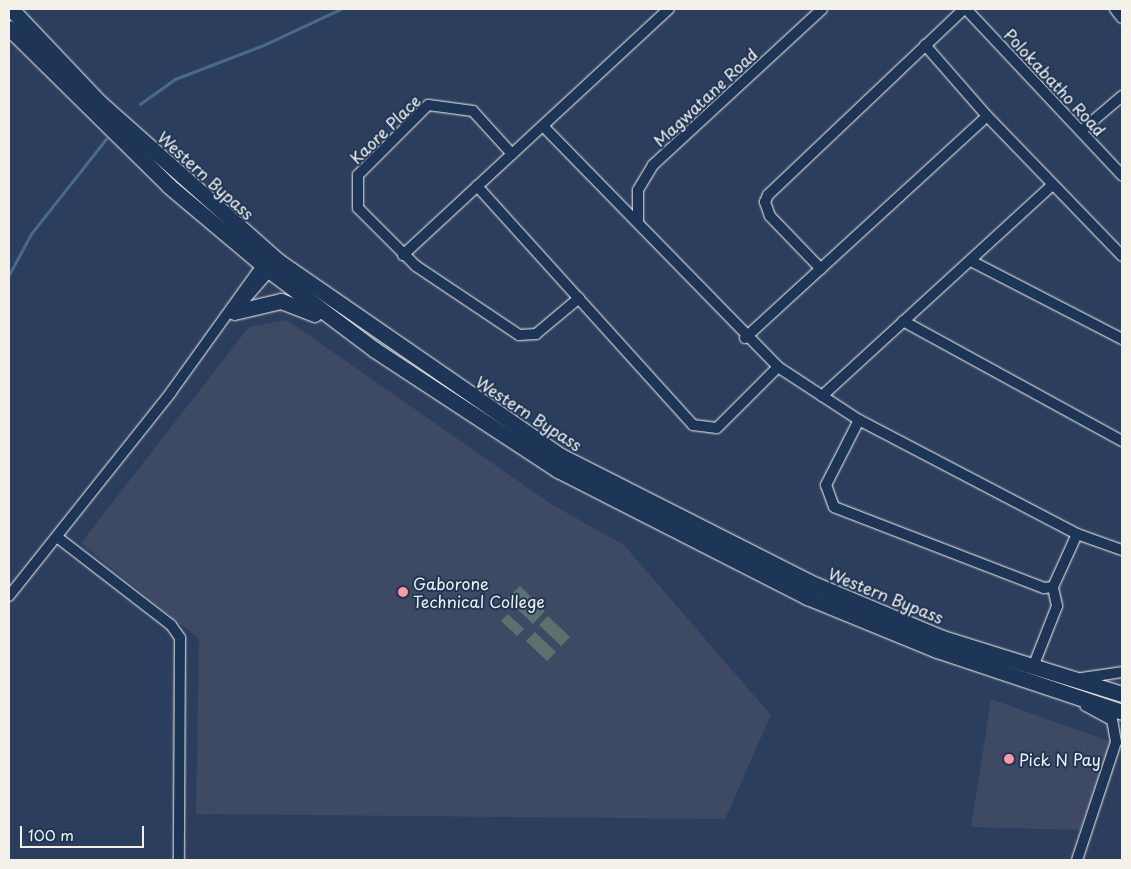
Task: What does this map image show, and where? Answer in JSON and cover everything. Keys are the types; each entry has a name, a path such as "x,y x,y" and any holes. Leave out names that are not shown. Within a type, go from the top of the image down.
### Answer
{"highway":[{"name":"Western Bypass","path":"11,9 98,101 270,263 474,399 625,491 809,582 942,638 1122,694"},
{"name":"Western Bypass","path":"9,28 88,110 374,350 558,470 751,572 937,650 1058,693 1122,712"},
{"path":"234,312 268,301 294,304 374,350"}],"street":[{"path":"579,298 536,334 519,335 403,255 512,154 544,127 669,9"},
{"name":"Magwatane Road","path":"638,222 638,190 653,165 822,9"},
{"path":"821,269 770,216 765,202 768,195 965,9"},
{"name":"Polokabatho Road","path":"965,9 1122,176"},
{"path":"1115,9 1122,18"},
{"path":"926,45 987,116 1122,256"},
{"path":"1081,131 1122,96"},
{"name":"Kaore Place","path":"403,255 358,208 356,182 428,105 473,111 512,154"},
{"path":"745,338 987,116"},
{"path":"544,127 610,200 638,222 745,338 778,367 859,420 1077,534 1122,548"},
{"path":"822,396 903,321 971,262 1052,185"},
{"path":"477,186 701,429 717,428 778,367"},
{"path":"971,262 1122,339"},
{"path":"218,327 234,312 270,263"},
{"path":"9,596 270,263"},
{"path":"903,321 1122,441"},
{"path":"859,420 826,485 834,507 1044,588 1053,587"},
{"path":"1033,667 1057,606 1053,587 1077,534"},
{"path":"56,537 171,626 181,642 179,860"},
{"path":"1066,678 1109,677 1122,672"},
{"path":"1058,693 1112,720 1119,739 1077,860"}],"shaded area":[{"name":"Gaborone Technical College","path":"287,320 551,504 624,545 771,715 725,819 196,814 199,639 81,543 249,327"},
{"path":"991,699 1111,742 1080,830 971,827"}],"green space":[{"path":"520,586 545,611 533,624 507,599"},
{"path":"508,614 524,629 517,636 501,621"},
{"path":"548,616 570,637 561,646 539,625"},
{"path":"535,632 556,652 547,661 526,641"}],"waterway":[{"path":"140,104 175,79 264,45 341,9"},
{"path":"9,275 31,234 106,139"}],"place":[{"name":"Gaborone Technical College","path":"403,592"},
{"name":"Pick N Pay","path":"1009,759"}]}
